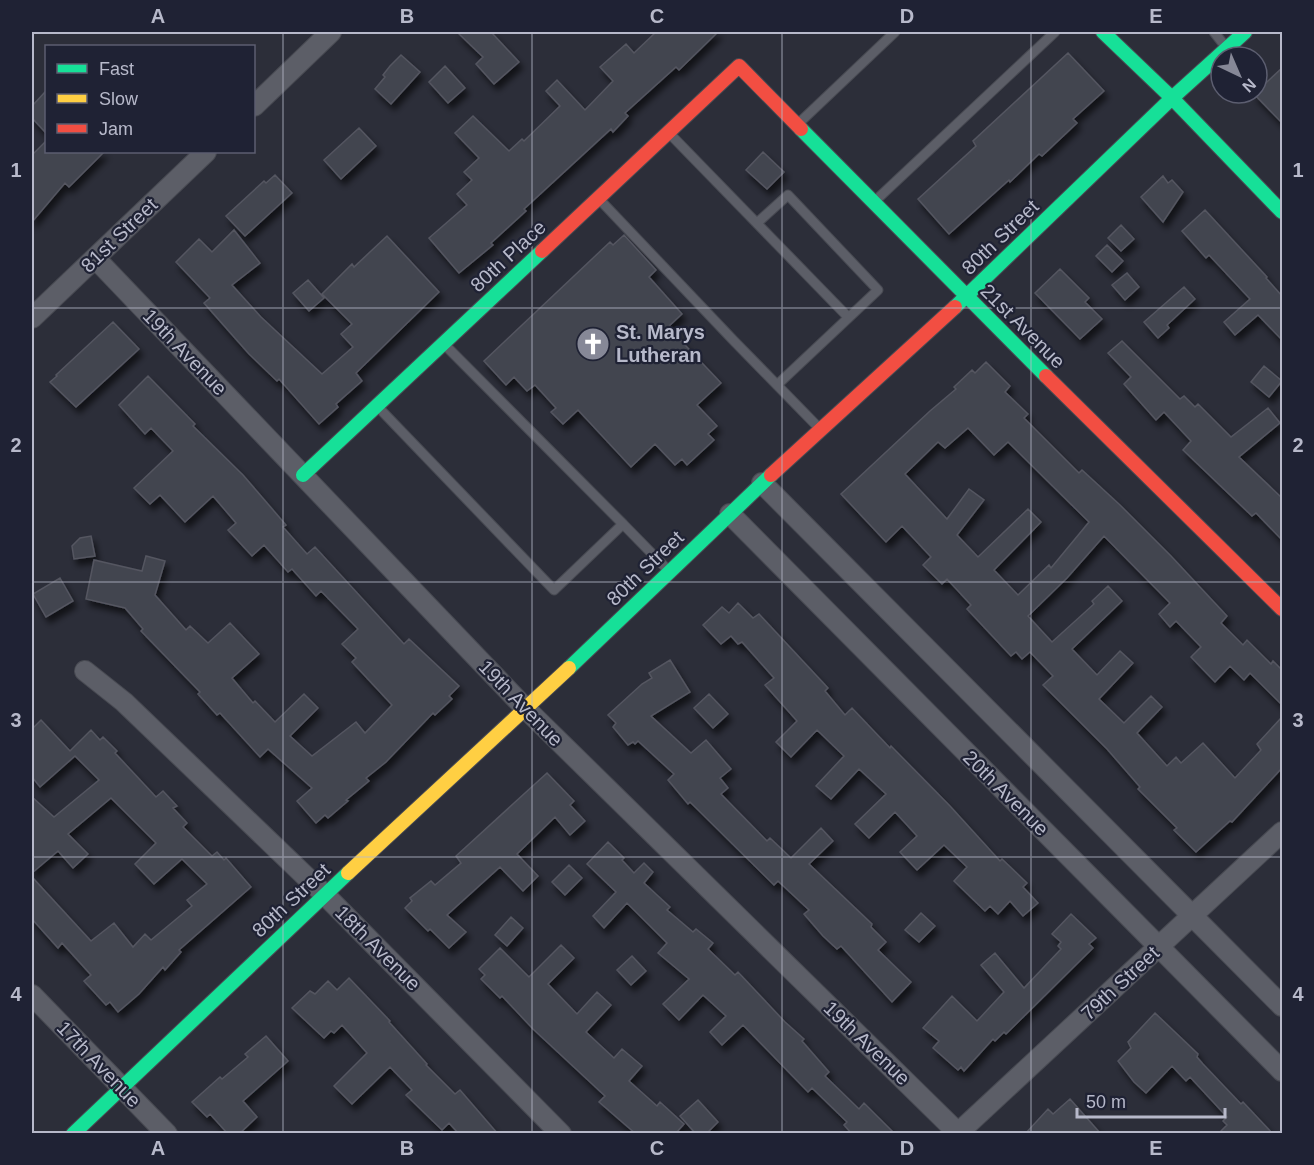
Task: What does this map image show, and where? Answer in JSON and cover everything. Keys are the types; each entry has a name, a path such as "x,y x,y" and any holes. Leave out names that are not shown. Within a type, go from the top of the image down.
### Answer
{"street":[{"path":"255,105 331,32"},
{"path":"1103,32 1172,98 1282,213"},
{"name":"80th Street","path":"1230,45 1245,32"},
{"name":"80th Street","path":"73,1134 325,895 526,709 762,483 966,297 1209,64"},
{"name":"21st Avenue","path":"740,66 966,297 1282,609"},
{"name":"80th Place","path":"303,475 740,66"},
{"name":"81st Street","path":"32,318 205,153"},
{"name":"19th Avenue","path":"96,259 526,709 958,1133"},
{"path":"762,483 1282,1006"},
{"name":"20th Avenue","path":"730,514 1282,1071"},
{"name":"18th Avenue","path":"85,671 124,702 325,895 561,1134"},
{"name":"79th Street","path":"958,1133 1282,832"},
{"name":"17th Avenue","path":"32,995 167,1134"}],"lane":[{"path":"797,125 895,32"},
{"path":"873,202 1055,32"},
{"path":"1214,32 1225,45"},
{"path":"668,133 848,317"},
{"path":"757,223 788,195 878,290 777,385"},
{"path":"598,198 821,429"},
{"path":"444,344 670,572"},
{"path":"377,406 554,590 623,524"}],"building":[{"path":"457,32 491,32 519,62 494,84 476,64 483,57"},
{"path":"656,32 718,32 679,70 676,67 625,113 628,116 613,132 611,129 524,209 526,211 491,243 493,245 459,273 429,238 467,205 457,194 472,180 464,172 479,158 455,133 473,116 509,151 522,139 524,141 560,106 546,91 557,80 585,110 613,81 600,67 626,44 634,53"},
{"path":"1068,53 1104,91 1073,119 1077,123 1042,156 1039,154 949,234 918,199 976,146 973,141"},
{"path":"401,55 420,72 391,104 375,89 385,77 383,75"},
{"path":"445,66 465,88 448,103 429,82"},
{"path":"1282,68 1282,123 1265,105 1269,105 1269,80"},
{"path":"45,92 45,132 32,118 32,106"},
{"path":"359,128 376,146 341,179 324,160"},
{"path":"45,142 45,153 103,153 69,187 65,183 32,222 32,155"},
{"path":"763,152 784,172 767,189 746,170"},
{"path":"275,175 292,193 245,236 226,216 264,181 266,183"},
{"path":"1163,176 1168,183 1172,180 1183,192 1163,222 1141,197"},
{"path":"1205,210 1282,296 1282,340 1258,315 1235,335 1224,322 1250,299 1209,255 1206,258 1182,231"},
{"path":"1121,225 1134,239 1121,251 1108,238"},
{"path":"234,230 260,263 232,285 261,317 322,374 353,347 341,334 352,324 322,294 352,264 354,267 387,236 439,292 356,373 362,381 336,404 338,407 319,424 279,379 277,381 249,354 204,303 210,298 176,262 199,239 212,252"},
{"name":"St. Marys Lutheran","path":"624,235 656,270 649,277 682,314 668,327 721,383 697,405 717,426 708,434 714,440 687,465 682,459 675,465 655,444 631,467 578,410 563,424 551,412 556,408 535,385 527,391 514,377 506,385 484,361 610,242 613,245"},
{"path":"1107,245 1123,261 1112,272 1096,256"},
{"path":"1060,269 1089,298 1085,302 1102,319 1080,339 1035,293"},
{"path":"1127,273 1139,287 1125,300 1112,285"},
{"path":"308,280 324,298 309,311 293,293"},
{"path":"1184,287 1195,299 1167,325 1169,328 1158,338 1144,322"},
{"path":"113,322 139,349 76,407 50,382"},
{"path":"1122,341 1180,399 1184,396 1195,407 1198,404 1231,437 1268,408 1280,423 1239,457 1282,498 1282,540 1256,513 1252,516 1183,450 1191,441 1164,412 1156,420 1124,384 1131,377 1108,353"},
{"path":"986,362 1010,386 1005,392 1028,414 1024,418 1079,473 1082,470 1171,556 1227,616 1221,623 1243,645 1247,640 1271,664 1273,661 1282,670 1282,705 1250,673 1244,680 1230,666 1215,682 1191,657 1201,647 1176,621 1170,627 1159,614 1170,603 1104,536 1067,578 1028,616 1052,642 1094,604 1092,601 1108,586 1122,601 1072,649 1097,675 1120,651 1133,663 1099,699 1124,723 1151,696 1162,707 1137,733 1167,766 1176,757 1181,763 1203,743 1235,778 1261,750 1257,744 1282,717 1282,768 1232,822 1230,821 1196,852 1174,830 1177,828 1138,789 1140,787 1107,749 1043,685 1053,676 1030,652 1022,659 1016,652 1011,656 967,609 971,605 947,579 942,584 923,565 931,557 902,526 886,542 841,494 956,389 954,387 972,370 975,373","holes":["968,428 994,455 1008,442 1089,522 1051,568 1049,565 1018,595 994,570 1041,522 1028,509 978,557 957,535 984,500 969,489 947,519 905,474 938,442 945,448"]},
{"path":"1264,366 1282,381 1269,397 1251,382"},
{"path":"148,376 195,424 193,426 243,475 286,525 283,527 307,554 315,547 404,644 409,639 459,686 449,696 452,699 435,715 433,713 386,762 366,778 369,781 328,818 325,815 316,823 297,801 312,788 268,749 260,757 220,713 217,715 198,694 200,692 141,631 143,629 125,608 86,599 94,560 142,571 146,556 165,561 155,595 186,630 190,626 208,643 230,623 259,654 232,678 253,703 255,701 275,722 304,694 318,708 290,736 312,756 356,722 365,733 392,705 352,662 356,658 342,644 358,629 321,591 316,596 292,569 288,572 264,545 252,556 228,530 236,523 213,496 185,522 160,495 150,504 134,488 173,451 151,428 145,434 119,405"},
{"path":"91,536 95,556 74,559 72,546 80,538"},
{"path":"60,578 73,601 46,617 33,594"},
{"path":"738,603 753,618 759,614 828,688 825,691 845,715 852,708 890,748 891,746 1000,861 1002,859 1027,883 1023,887 1038,903 1023,916 1010,901 998,914 990,906 985,911 954,881 967,867 944,845 917,870 900,852 917,836 895,812 869,838 855,824 886,794 859,769 831,799 816,786 844,756 817,730 791,757 776,742 797,721 765,685 774,678 742,642 738,644 731,636 721,644 703,625 722,607 729,613"},
{"path":"670,660 690,692 651,716 691,753 706,740 731,769 720,778 728,788 721,794 767,841 770,838 791,858 821,828 833,841 809,864 872,924 871,927 886,942 878,950 911,982 892,1002 841,946 837,949 823,936 804,914 809,910 778,881 774,885 690,802 688,804 668,780 674,774 638,741 628,745 613,727 616,723 608,715 642,684 652,678 649,673"},
{"path":"709,694 728,714 713,728 694,708"},
{"path":"41,720 70,751 91,730 100,740 103,737 156,797 163,791 177,806 173,808 187,823 183,827 212,856 217,852 224,860 226,858 251,887 179,950 181,952 165,970 163,967 139,994 118,1012 110,1002 106,1005 84,981 91,975 62,943 58,948 32,919 32,877 91,941 114,923 133,947 145,934 151,940 192,906 187,900 207,884 182,859 154,884 135,864 156,843 111,798 68,834 88,854 73,868 58,851 32,873 32,797 54,817 99,780 75,756 40,787 32,777 32,729"},
{"path":"547,773 574,801 570,805 585,821 570,835 555,817 517,854 538,876 523,891 500,867 447,915 466,932 449,948 405,908 412,901 410,898 431,881 435,885 461,863 456,856"},
{"path":"608,842 624,858 622,860 634,873 644,863 653,872 644,883 670,907 667,910 693,932 696,929 713,943 708,949 735,975 738,972 804,1039 802,1041 829,1072 825,1076 859,1109 864,1103 895,1134 852,1134 844,1125 847,1122 812,1088 808,1092 743,1025 722,1045 710,1032 726,1016 703,995 679,1020 663,1004 689,979 658,953 667,943 627,903 604,928 593,916 616,892 587,864"},
{"path":"569,865 582,878 565,895 552,882"},
{"path":"921,913 935,926 919,942 905,930"},
{"path":"1071,914 1096,938 1089,944 1093,948 1006,1034 1004,1032 995,1041 993,1039 964,1071 961,1067 958,1070 933,1048 939,1041 923,1028 952,996 977,1021 1004,992 981,965 995,953 1024,988 1061,949 1058,946 1061,942 1052,934"},
{"path":"511,917 523,928 507,946 495,935"},
{"path":"561,945 574,958 548,984 577,1014 597,992 611,1005 586,1032 614,1058 622,1049 642,1066 629,1081 657,1106 660,1102 684,1124 675,1134 636,1134 599,1102 605,1096 533,1029 502,996 500,998 481,979 485,975 479,969 500,948 529,977"},
{"path":"632,956 646,971 631,985 617,970"},
{"path":"349,978 390,1021 426,1065 455,1094 460,1090 498,1134 459,1134 449,1123 442,1130 406,1095 412,1090 390,1067 352,1104 334,1086 367,1053 342,1025 334,1033 331,1031 324,1038 292,1008 310,991 315,994 328,981 337,990"},
{"path":"1155,1013 1198,1054 1197,1057 1203,1064 1273,1134 1218,1134 1227,1125 1223,1121 1227,1117 1190,1077 1186,1081 1172,1066 1146,1093 1134,1082 1118,1061 1131,1048 1128,1042"},
{"path":"266,1036 288,1061 243,1101 257,1117 239,1134 228,1134 210,1114 207,1117 192,1102 220,1077 222,1079 248,1057 245,1054"},
{"path":"1070,1099 1101,1134 1025,1134 1048,1109 1053,1114"},
{"path":"698,1100 718,1122 706,1134 696,1134 680,1116"}],"traffic: fast":[{"path":"1103,32 1172,98 1282,212"},
{"path":"955,307 1172,98 1245,32"},
{"path":"801,129 1046,376"},
{"path":"303,475 542,251"},
{"path":"569,668 771,475"},
{"path":"73,1134 348,873"}],"traffic: slow":[{"path":"348,873 569,668"}],"traffic: jam":[{"path":"542,251 739,66 801,129"},
{"path":"771,475 955,307"},
{"path":"1046,376 1282,609"}],"place":[{"name":"St. Marys Lutheran","path":"593,344"}]}
